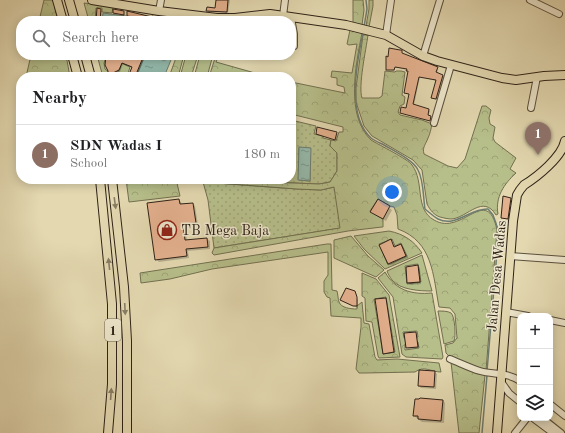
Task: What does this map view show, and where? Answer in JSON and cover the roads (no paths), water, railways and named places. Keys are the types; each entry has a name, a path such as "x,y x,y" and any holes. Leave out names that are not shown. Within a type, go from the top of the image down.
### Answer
{"main road":[{"path":"58,0 62,16"},
{"path":"69,0 74,16"},
{"path":"92,0 200,16"},
{"path":"252,16 270,14 281,16"},
{"path":"296,18 363,29 386,35 423,56 509,80 565,75"},
{"path":"73,60 77,72"},
{"path":"86,60 90,72"},
{"name":"Jalan Desa Wadas","path":"497,433 502,383 501,373 510,256 517,195 520,190 555,159 565,144"},
{"name":"1","path":"100,184 112,304 112,384 108,433"},
{"name":"1","path":"113,184 124,287 127,341 127,433"}],"street":[{"path":"159,11 161,0"},
{"path":"285,0 287,16"},
{"path":"386,35 391,0"},
{"path":"423,56 440,0"},
{"path":"530,0 559,14"},
{"path":"434,124 451,65"},
{"path":"531,108 537,77"},
{"path":"510,256 565,260"},
{"path":"506,312 517,314"},
{"path":"553,321 565,323"},
{"path":"450,359 483,372 501,373 517,378"},
{"path":"502,383 509,393 517,400"},
{"path":"553,406 565,416"},
{"path":"515,433 525,421"},
{"path":"537,421 550,432"},
{"path":"546,421 561,433"}],"water":[{"path":"103,13 126,16 103,16"},
{"path":"143,60 171,60 166,72 138,72"},
{"path":"299,147 311,148 310,181 298,180"}],"waterway":[{"path":"364,27 367,9 366,0"},
{"path":"363,33 358,58 355,88 358,116 363,128 371,138 403,156 416,166 420,174 425,209 436,218 445,221 457,220 475,211 488,209 493,215 498,229 487,371"},
{"path":"482,433 487,375"}],"place":[{"name":"SDN Wadas I","path":"538,155"},
{"name":"TB Mega Baja","path":"167,230"}]}
